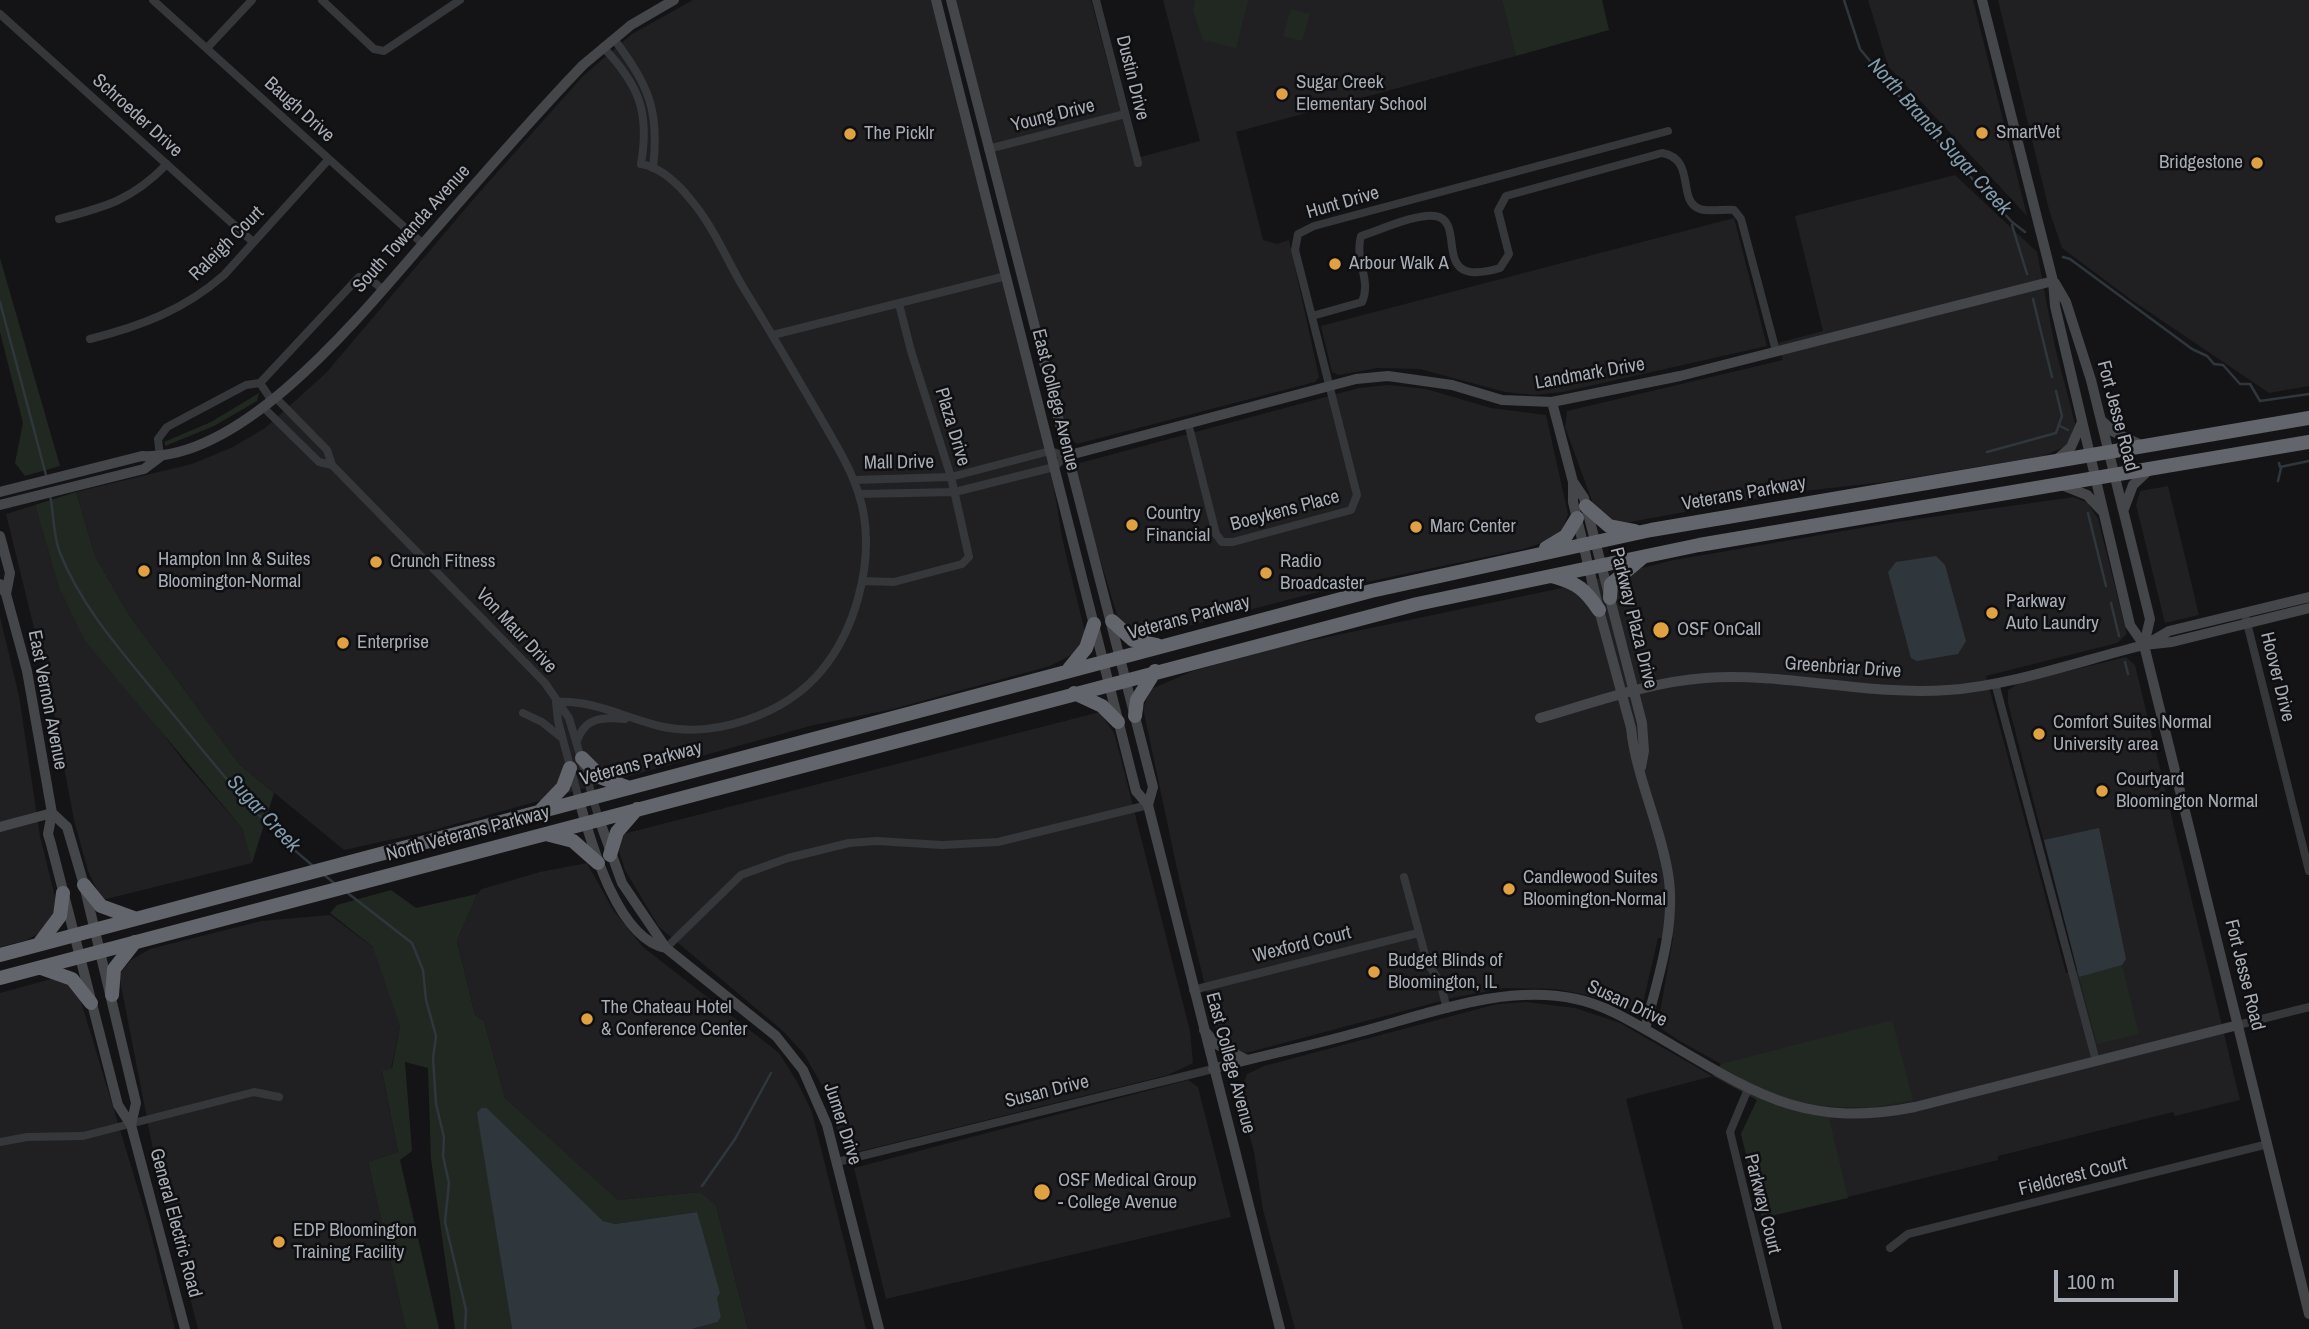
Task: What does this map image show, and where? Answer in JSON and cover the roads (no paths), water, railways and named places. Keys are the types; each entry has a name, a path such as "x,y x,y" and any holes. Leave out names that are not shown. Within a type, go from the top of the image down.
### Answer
{"highway":[{"name":"Veterans Parkway","path":"95,929 1371,591 1644,532 2309,418"},
{"path":"1108,684 1342,622 1595,565 2309,442"},
{"path":"1537,554 1566,536 1581,512 1609,526 1644,532"},
{"path":"1609,598 1611,584 1645,555"},
{"path":"1548,575 1577,583 1585,589 1599,610"},
{"path":"1112,621 1133,640 1159,646"},
{"path":"1069,669 1086,648 1094,624"},
{"path":"1135,716 1137,700 1155,671"},
{"name":"North Veterans Parkway","path":"0,978 1108,684"},
{"path":"1074,693 1102,706 1118,722"},
{"path":"541,810 563,787 576,763 602,778 628,787"},
{"path":"545,834 573,841 604,859 617,832 637,808"},
{"path":"84,885 101,906 135,918"},
{"path":"38,944 60,916 63,894"},
{"path":"0,954 95,929"},
{"path":"112,995 114,969 135,942"},
{"path":"40,968 72,979 91,1003"}],"main road":[{"name":"South Towanda Avenue","path":"0,505 144,469 160,457 222,432 271,402 324,354 560,89 614,38 674,0"},
{"name":"East College Avenue","path":"936,0 1136,791 1149,805"},
{"name":"East College Avenue","path":"951,0 1066,456 1121,656 1153,787 1149,805 1193,990 1280,1329"},
{"name":"Fort Jesse Road","path":"1982,0 2053,281 2055,306 2130,625 2144,645 2309,1314"},
{"path":"989,209 998,228 1011,274 1024,283"},
{"name":"Fort Jesse Road","path":"2053,281 2066,302 2110,452 2150,620 2144,645"},
{"name":"Landmark Drive","path":"1066,456 1330,386 1388,376 1452,385 1502,400 1552,402 1680,376 2053,281"},
{"name":"Parkway Plaza Drive","path":"1552,402 1595,565 1599,610 1631,728 1633,748 1641,767 1669,877 1667,940 1645,1029"},
{"path":"2055,461 2077,438 2083,419"},
{"path":"2102,421 2114,432 2143,446"},
{"name":"South Towanda Avenue","path":"0,492 142,456 160,457"},
{"path":"2123,511 2128,493 2150,469"},
{"path":"2060,484 2087,495 2104,515"},
{"name":"East Vernon Avenue","path":"0,536 10,573 3,589 27,671 52,813 48,834 74,935"},
{"name":"Parkway Plaza Drive","path":"1595,565 1609,598 1642,723 1644,751 1641,767"},
{"name":"Greenbriar Drive","path":"2246,618 2309,597"},
{"name":"Greenbriar Drive","path":"1540,718 1669,683 1712,678 1933,691 1995,682 2144,645 2169,631 2309,608"},
{"name":"Jumer Drive","path":"585,798 616,901 643,936 656,946 666,948 761,1023 788,1049 818,1099 837,1162 879,1329"},
{"path":"0,827 52,813"},
{"name":"East Vernon Avenue","path":"52,813 67,827 101,952"},
{"name":"General Electric Road","path":"74,935 118,1105 131,1125 185,1329"},
{"name":"General Electric Road","path":"101,952 136,1103 131,1125"},
{"name":"Susan Drive","path":"1213,1069 1512,995 1556,996 1596,1005 1645,1029 1748,1090 1812,1111 1863,1115 1915,1107 2238,1025"},
{"path":"1203,1029 1216,1044 1247,1060"}],"street":[{"name":"Baugh Drive","path":"153,0 423,244"},
{"path":"207,48 252,0"},
{"path":"322,0 374,49 382,51 396,46 460,0"},
{"name":"Dustin Drive","path":"1096,0 1138,163"},
{"name":"Schroeder Drive","path":"0,14 253,242"},
{"path":"614,38 640,75 654,110 656,140 653,168"},
{"path":"556,702 577,701 665,727 708,729 750,718 782,703 811,682 830,659 851,617 862,581 866,540 859,494 854,480 703,216 680,188 653,168 641,164 645,126 640,103 629,77 603,47"},
{"name":"Young Drive","path":"988,149 1125,114"},
{"name":"Hunt Drive","path":"1355,505 1357,495 1295,250 1298,234 1305,229 1668,131"},
{"path":"1312,316 1362,303 1368,289 1357,251 1362,236 1426,216 1438,216 1446,222 1458,265 1466,274 1478,275 1500,268 1509,254 1498,211 1506,196 1662,153 1671,155 1680,162 1691,203 1700,210 1734,210 1741,219 1776,351"},
{"name":"Raleigh Court","path":"90,339 153,321 178,308 224,275 329,159"},
{"path":"59,219 122,201 148,184 167,164"},
{"path":"160,457 158,439 167,427 246,385 260,383 359,276 368,276 382,289"},
{"path":"773,335 1006,276"},
{"name":"Plaza Drive","path":"862,581 894,582 968,561 970,552 951,477 899,304"},
{"path":"260,383 271,402"},
{"name":"Von Maur Drive","path":"271,402 318,462 332,465"},
{"name":"Von Maur Drive","path":"271,402 327,450 332,465 545,683 569,718 577,741 576,763 585,798"},
{"name":"Boeykens Place","path":"1188,423 1216,534 1223,542 1234,542 1347,512 1355,505"},
{"path":"1050,451 1066,456"},
{"name":"Mall Drive","path":"854,480 951,477 1050,451"},
{"name":"Landmark Drive","path":"1054,467 1066,456"},
{"name":"Mall Drive","path":"859,494 955,492 1054,467"},
{"name":"Hoover Drive","path":"2246,618 2309,872"},
{"path":"1995,682 2096,1061"},
{"name":"Von Maur Drive","path":"556,702 562,738 576,763 585,798"},
{"path":"523,713 542,722 562,738"},
{"path":"577,741 582,729 594,720 633,719"},
{"path":"666,948 741,875 788,858 868,842 895,840 942,845 998,842 1149,805"},
{"path":"1404,877 1427,962 1440,982 1447,1009"},
{"name":"Wexford Court","path":"1193,990 1418,933"},
{"name":"Susan Drive","path":"2238,1025 2309,1007"},
{"name":"Susan Drive","path":"837,1162 1213,1069"},
{"name":"Parkway Court","path":"1748,1090 1730,1132 1778,1329"},
{"path":"0,1142 38,1137 65,1139 131,1125 254,1092 279,1097"},
{"name":"Fieldcrest Court","path":"1890,1248 1908,1234 2268,1144"}],"waterway":[{"name":"North Branch Sugar Creek","path":"1844,0 1860,49 1923,125 2012,222 2025,232"},
{"path":"2012,225 2027,274"},
{"name":"North Branch Sugar Creek","path":"2063,257 2070,259 2192,349 2207,356 2214,364 2223,365 2240,384 2250,384 2260,401 2309,394"},
{"path":"2033,299 2052,377"},
{"name":"Sugar Creek","path":"0,302 46,475"},
{"path":"1987,452 2056,433 2062,416 2056,391"},
{"path":"2060,426 2068,430"},
{"path":"2279,463 2280,467 2309,461"},
{"path":"2278,481 2281,468"},
{"name":"Sugar Creek","path":"50,495 60,553 69,574 92,612 119,649 233,787 271,828 312,865"},
{"path":"2088,513 2106,586"},
{"path":"2111,603 2119,636"},
{"path":"2125,662 2128,674"},
{"name":"Sugar Creek","path":"323,874 334,883"},
{"name":"Sugar Creek","path":"345,891 412,943 423,970 426,1000 436,1036 433,1058 436,1104 444,1137 443,1156 449,1183 445,1222 466,1310 465,1329"},
{"path":"702,1186 735,1139 771,1073"}],"place":[{"name":"Sugar Creek Elementary School","path":"1282,94"},
{"name":"SmartVet","path":"1982,133"},
{"name":"The Picklr","path":"850,134"},
{"name":"Bridgestone","path":"2257,163"},
{"name":"Arbour Walk A","path":"1335,264"},
{"name":"Country Financial","path":"1132,525"},
{"name":"Marc Center","path":"1416,527"},
{"name":"Crunch Fitness","path":"376,562"},
{"name":"Hampton Inn & Suites Bloomington-Normal","path":"144,571"},
{"name":"Radio Broadcaster","path":"1266,573"},
{"name":"Parkway Auto Laundry","path":"1992,613"},
{"name":"OSF OnCall","path":"1661,630"},
{"name":"Enterprise","path":"343,643"},
{"name":"Comfort Suites Normal University area","path":"2039,734"},
{"name":"Courtyard Bloomington Normal","path":"2102,791"},
{"name":"Candlewood Suites Bloomington-Normal","path":"1509,889"},
{"name":"Budget Blinds of Bloomington, IL","path":"1374,972"},
{"name":"The Chateau Hotel & Conference Center","path":"587,1019"},
{"name":"OSF Medical Group - College Avenue","path":"1042,1192"},
{"name":"EDP Bloomington Training Facility","path":"279,1242"}]}
